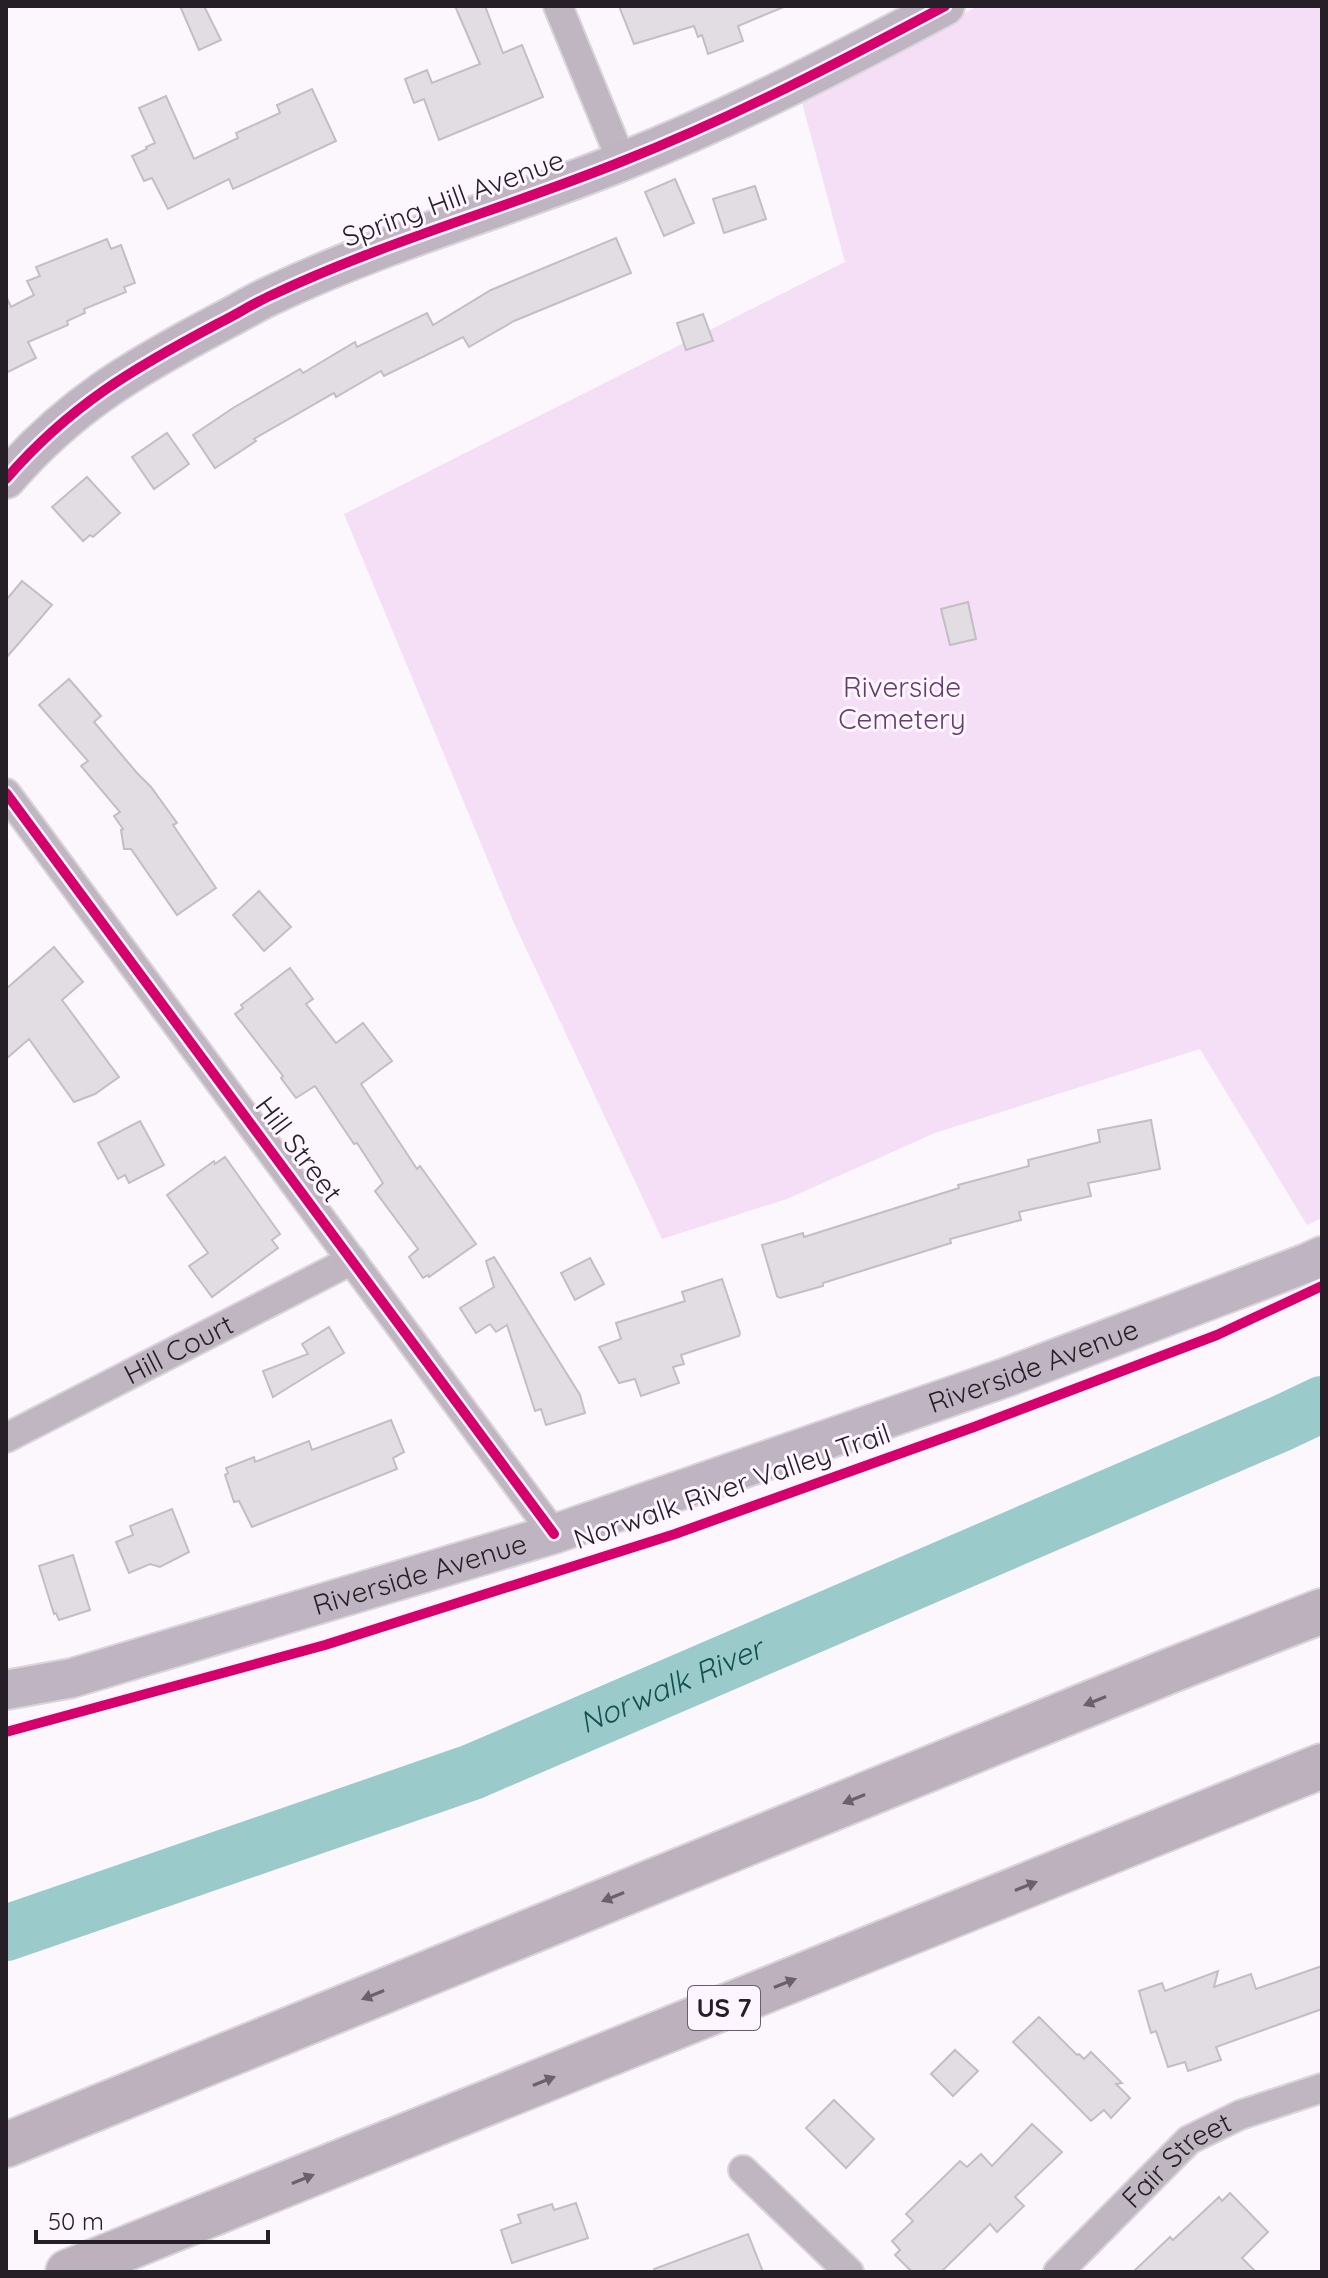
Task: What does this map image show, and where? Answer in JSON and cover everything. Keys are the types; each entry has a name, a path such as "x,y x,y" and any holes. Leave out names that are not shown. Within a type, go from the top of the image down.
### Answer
{"highway":[{"path":"1167,1672 1322,1584"},
{"path":"6,2145 1322,1611"},
{"name":"US 7","path":"68,2272 1322,1766"}],"main road":[{"name":"Spring Hill Avenue","path":"6,479 54,429 98,393 156,356 272,295 405,241 622,162 717,121 945,6"},
{"name":"Riverside Avenue","path":"6,1690 72,1678 554,1534 1007,1377 1322,1256"}],"street":[{"path":"558,6 622,162"},
{"name":"Hill Street","path":"6,793 554,1534"},
{"name":"Hill Court","path":"6,1438 352,1260"},
{"name":"Fair Street","path":"1058,2272 1189,2140 1240,2115 1322,2088"},
{"path":"743,2170 849,2272"}],"green space":[{"name":"Riverside Cemetery","path":"978,6 1322,6 1322,1218 1307,1225 1200,1049 935,1133 787,1199 662,1239 514,923 344,514 845,262 801,99"}],"building":[{"path":"180,6 204,6 221,40 199,50"},
{"path":"455,6 485,6 503,53 522,45 543,97 439,140 424,99 414,103 405,79 427,70 432,83 480,64"},
{"path":"619,6 786,6 738,26 743,41 708,54 702,35 698,37 694,26 634,44"},
{"path":"312,89 336,141 233,189 229,179 168,209 152,178 144,181 132,156 155,143 139,108 166,96 194,159 238,138 236,133 280,113 277,105"},
{"path":"675,179 694,223 664,236 645,192"},
{"path":"755,186 766,219 724,233 713,199"},
{"path":"616,238 631,273 514,321 469,347 463,337 384,376 381,371 336,397 334,393 254,439 256,441 215,468 193,435 300,369 303,373 355,342 357,347 427,313 433,325 491,290"},
{"path":"107,239 111,249 121,245 135,283 124,287 126,292 84,309 85,313 67,321 68,325 28,342 36,358 6,373 6,296 11,307 34,295 27,281 40,276 36,267"},
{"path":"703,314 713,341 686,350 677,323"},
{"path":"167,433 189,464 154,489 132,457"},
{"path":"87,477 120,513 93,537 90,535 83,541 52,507"},
{"path":"22,581 52,605 6,658 6,600"},
{"path":"968,602 976,639 950,645 941,609"},
{"path":"69,679 101,716 94,722 151,787 177,823 173,825 216,888 177,915 131,849 124,849 123,829 114,816 120,812 81,766 88,761 39,705"},
{"path":"259,891 291,927 264,951 233,915"},
{"path":"54,947 83,982 62,1000 119,1077 95,1094 74,1102 29,1039 6,1059 6,989"},
{"path":"290,968 313,999 306,1004 336,1043 363,1023 392,1061 361,1084 417,1169 420,1166 476,1244 429,1277 423,1278 409,1257 418,1249 375,1191 383,1183 315,1086 296,1098 281,1078 283,1076 235,1014 243,1008 241,1005"},
{"path":"1151,1120 1160,1169 1088,1183 1091,1196 1019,1212 1021,1220 950,1239 951,1243 823,1283 823,1286 780,1298 777,1296 762,1245 803,1233 804,1237 959,1188 958,1185 1029,1166 1028,1160 1100,1142 1098,1130"},
{"path":"140,1121 164,1165 129,1183 125,1175 118,1179 98,1143"},
{"path":"225,1157 280,1234 272,1240 278,1248 212,1297 189,1266 208,1253 167,1195 214,1161 215,1164"},
{"path":"494,1257 580,1395 585,1413 546,1425 541,1409 535,1411 507,1325 496,1332 490,1324 476,1333 460,1308 494,1287 486,1261"},
{"path":"590,1258 604,1284 575,1300 561,1273"},
{"path":"722,1279 739,1336 681,1355 684,1364 673,1367 679,1383 641,1396 635,1379 619,1383 599,1347 621,1339 616,1323 685,1301 682,1292"},
{"path":"329,1327 344,1353 273,1397 263,1371 308,1354 302,1344"},
{"path":"391,1420 404,1452 393,1458 397,1469 252,1527 239,1501 234,1502 225,1475 228,1473 226,1468 254,1457 255,1462 309,1441 312,1450"},
{"path":"172,1509 189,1552 160,1567 150,1564 129,1573 116,1542 133,1535 130,1526"},
{"path":"73,1555 90,1610 59,1620 54,1614 39,1566"},
{"path":"1322,1966 1322,2009 1216,2047 1221,2060 1188,2071 1185,2062 1168,2067 1156,2031 1151,2033 1139,1991 1162,1983 1165,1991 1218,1971 1214,1987 1251,1974 1256,1989"},
{"path":"1039,2017 1077,2055 1084,2059 1091,2052 1122,2083 1116,2084 1130,2098 1111,2118 1104,2110 1091,2121 1013,2042"},
{"path":"955,2050 978,2071 953,2096 931,2074"},
{"path":"834,2100 874,2139 846,2168 806,2128"},
{"path":"1032,2124 1062,2152 1015,2197 1024,2206 997,2232 990,2224 941,2272 912,2272 895,2255 900,2250 892,2241 913,2221 906,2214 960,2161 967,2167 981,2154 992,2166"},
{"path":"1230,2193 1268,2232 1242,2258 1256,2272 1133,2272 1219,2197 1222,2201"},
{"path":"576,2203 588,2238 512,2263 501,2230 521,2223 518,2215 552,2204 554,2210"},
{"path":"748,2234 763,2272 655,2272 654,2269"}],"waterway":[{"name":"Norwalk River","path":"6,1933 472,1772 1322,1404"}],"cycle path":[{"path":"6,479 54,430 105,390 159,356 265,298 403,241 664,144 786,88 945,6"},
{"path":"6,793 554,1534"},
{"name":"Norwalk River Valley Trail","path":"6,1732 325,1645 675,1534 974,1427 1217,1335 1322,1286"}]}
